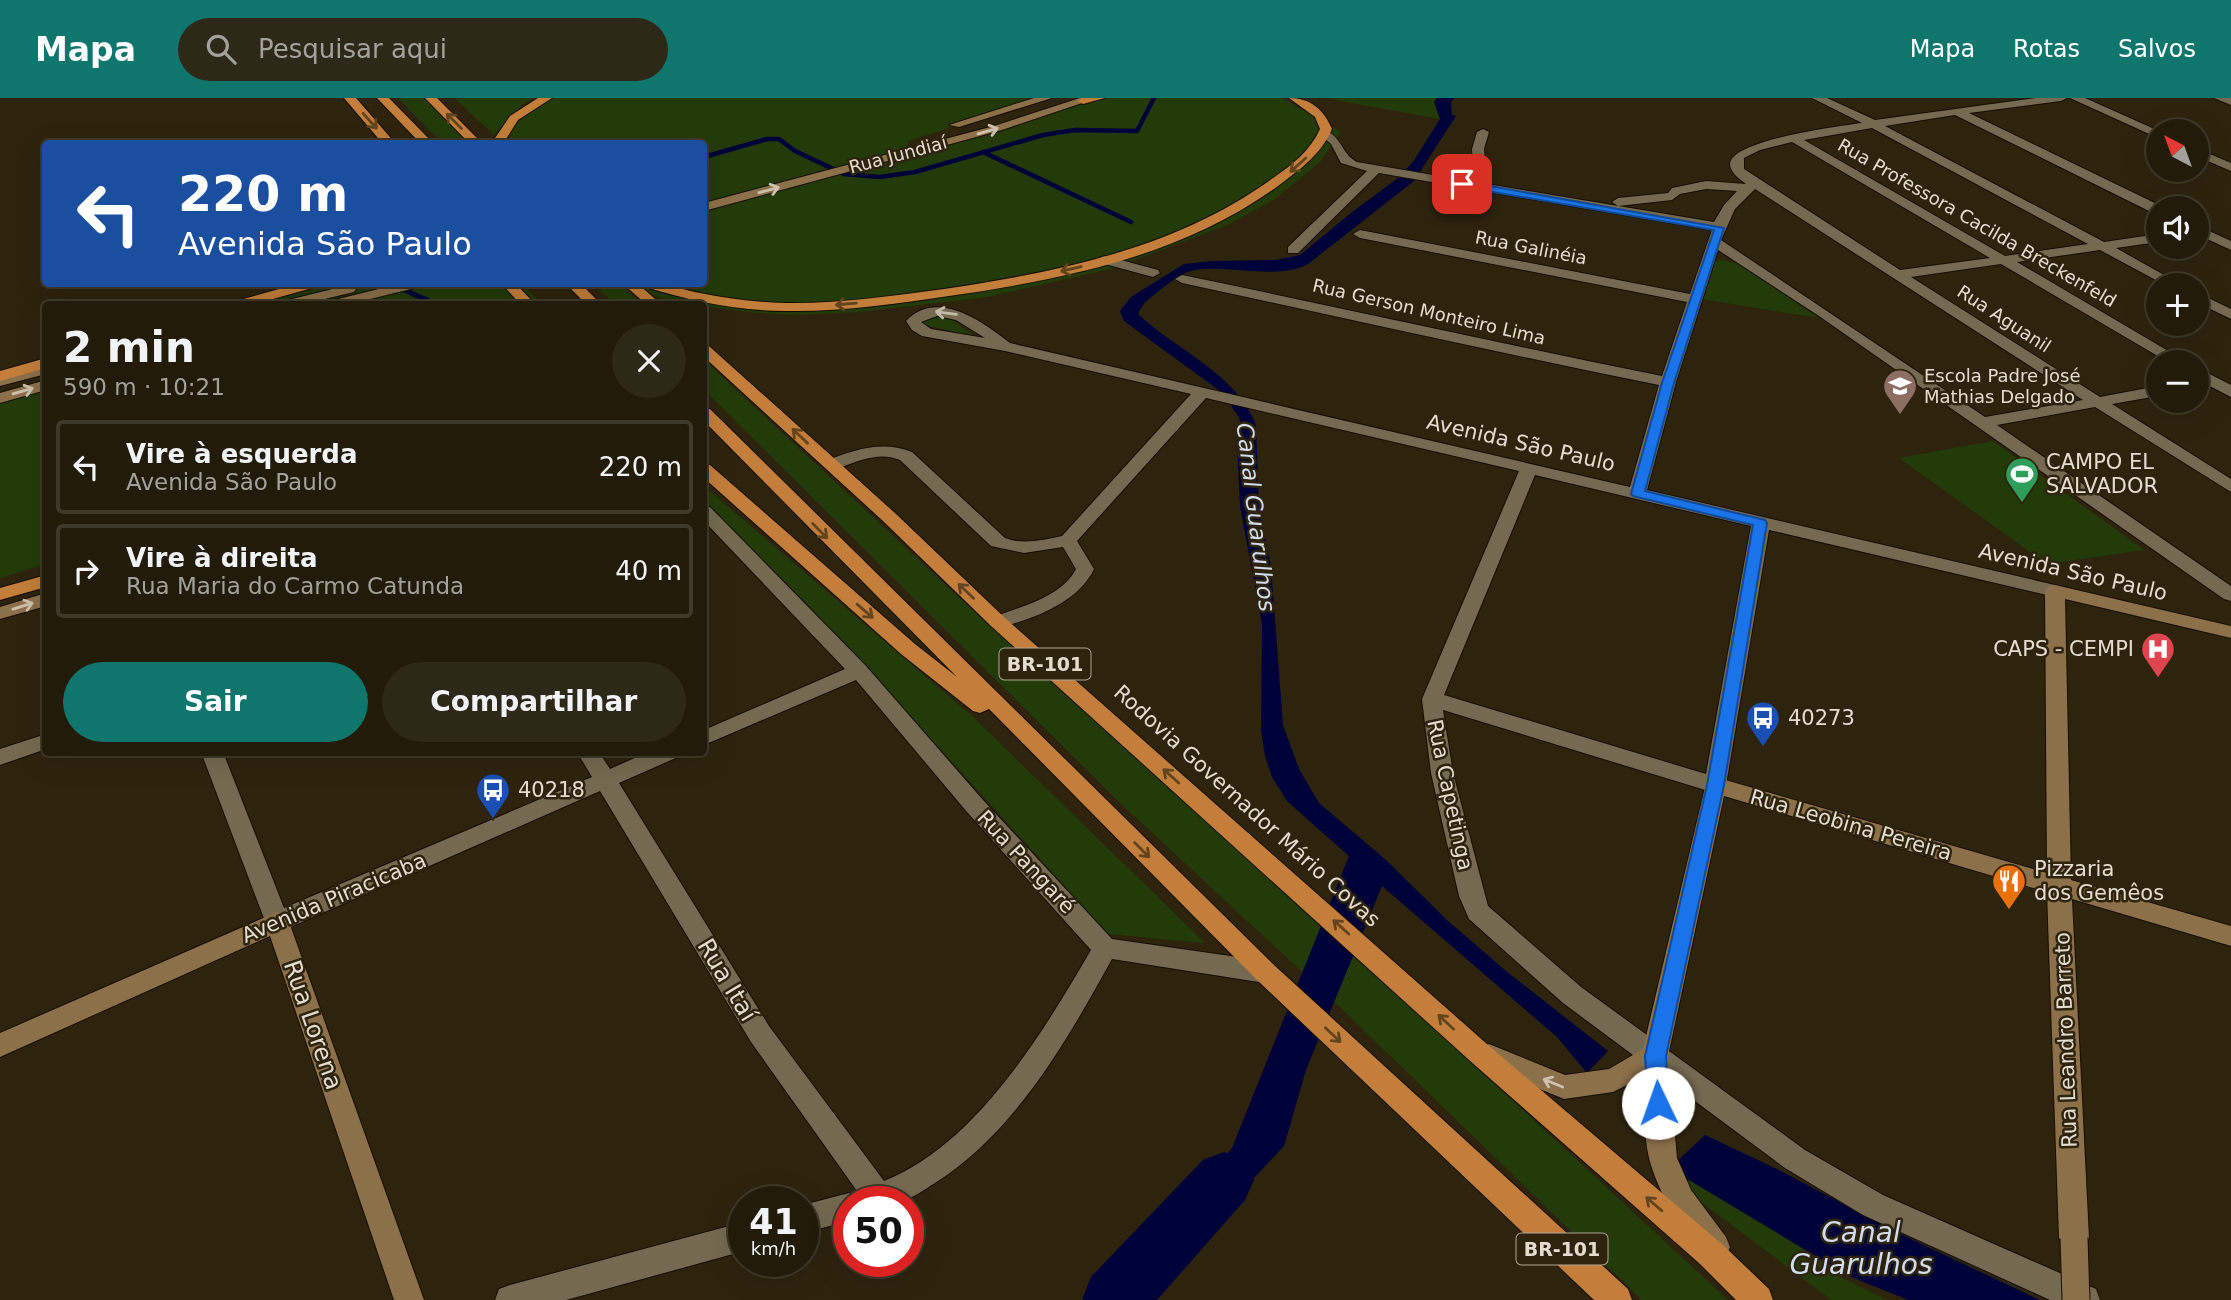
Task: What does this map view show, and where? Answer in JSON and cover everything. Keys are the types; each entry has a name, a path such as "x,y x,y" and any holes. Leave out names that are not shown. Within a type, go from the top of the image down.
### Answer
{"highway":[{"path":"350,98 387,140"},
{"path":"383,98 424,140"},
{"path":"431,98 473,140"},
{"path":"500,140 514,118 546,98"},
{"path":"1087,100 1099,98"},
{"path":"662,287 720,302 810,306 975,288 1106,260 1181,234 1247,204 1294,169 1325,134 1325,125 1320,115 1295,98"},
{"path":"252,301 300,287"},
{"path":"512,287 525,301"},
{"path":"576,287 591,301"},
{"path":"633,287 650,301"},
{"name":"Rodovia Governador Mário Covas","path":"707,352 998,622 1478,1052 1711,1254 1749,1292"},
{"path":"0,376 42,364"},
{"name":"BR-101","path":"707,415 1265,972 1617,1300"},
{"path":"707,472 908,649 1059,768"},
{"path":"0,594 42,582"}],"main road":[{"name":"Rua Jundiaí","path":"945,128 1046,98"},
{"name":"Rua Jundiaí","path":"707,206 899,155 1087,100"},
{"name":"Rua Jundiaí","path":"707,193 920,136"},
{"path":"301,301 356,287"},
{"path":"347,301 402,287"},
{"path":"0,382 42,370"},
{"path":"0,398 42,386"},
{"name":"Avenida São Paulo","path":"2055,591 2231,632"},
{"name":"Rua Leandro Barreto","path":"2055,591 2059,885 2076,1300"},
{"path":"0,613 42,600"},
{"path":"1715,785 1655,1056 1659,1119 1663,1158 1681,1200 1749,1292"},
{"name":"Rua Leobina Pereira","path":"1715,785 2231,936"},
{"name":"Avenida Piracicaba","path":"0,1045 278,922"},
{"name":"Rua Lorena","path":"278,922 410,1300"},
{"path":"1478,1052 1564,1087 1625,1074 1655,1056"}],"street":[{"path":"1818,98 1874,124 2153,273"},
{"path":"1752,186 1738,172 1736,163 1739,157 1756,146 1874,124 2061,98"},
{"path":"2076,98 2146,130"},
{"path":"2220,98 2231,102"},
{"path":"1957,112 2146,204"},
{"path":"1481,187 1478,149 1483,132"},
{"path":"1325,134 1336,142 1339,156 1345,162 1588,205 1717,234 1980,423 2231,595"},
{"name":"Rua Professora Cacilda Breckenfeld","path":"1793,138 2158,350"},
{"path":"2209,158 2231,167"},
{"path":"1293,250 1376,169"},
{"path":"1588,205 1672,196 1676,191 1706,185 1752,186"},
{"path":"1637,494 1668,383 1725,212 1752,186"},
{"name":"Rua Aguanil","path":"1752,186 1898,275 2231,487"},
{"name":"Rua Galinéia","path":"1360,234 1695,299"},
{"path":"2209,236 2231,246"},
{"path":"1898,275 2146,240"},
{"path":"1106,260 1153,273"},
{"name":"Rua Gerson Monteiro Lima","path":"1182,279 1668,383"},
{"path":"2209,303 2231,315"},
{"name":"Avenida São Paulo","path":"1005,346 958,315 932,312 914,321 914,324 926,333 1005,346 2055,591"},
{"path":"2209,381 2231,377"},
{"path":"2209,384 2231,392"},
{"path":"831,465 868,452 895,450 906,456 998,541 1016,547 1038,547 1068,540 1201,393"},
{"path":"1980,423 2146,393"},
{"name":"Rua Capetinga","path":"1529,468 1432,699 1439,754 1471,896 1478,912 1572,995 1794,1159 1873,1205 2085,1300"},
{"name":"Rua Pangaré","path":"707,514 791,597 859,671 975,806 1105,948"},
{"path":"1715,785 1760,523"},
{"path":"998,622 1071,590 1082,579 1085,569 1068,540"},
{"path":"707,737 859,671"},
{"name":"Rua Leobina Pereira","path":"1432,699 1715,785"},
{"path":"0,757 42,742"},
{"name":"Rua Lorena","path":"214,756 278,922"},
{"name":"Rua Itaí","path":"591,756 760,1034 863,1186"},
{"name":"Avenida Piracicaba","path":"278,922 661,756"},
{"path":"901,1186 939,1168 995,1112 1062,1025 1105,948 1265,972"},
{"path":"510,1300 728,1240"}],"green space":[{"path":"398,98 425,98 470,140 439,140"},
{"path":"455,98 536,98 525,102 494,135"},
{"path":"546,98 1046,98 908,141 907,151 1084,98 1282,98 1341,132 1320,162 1275,199 1227,225 1114,268 987,297 860,312 796,315 707,307 707,301 673,301 641,292 635,287 707,287 707,140 500,140 514,118"},
{"path":"1330,98 1436,98 1440,119 1340,101"},
{"path":"1719,260 1742,264 1818,318 1701,299 1714,262"},
{"path":"308,287 525,287 539,301 249,301"},
{"path":"596,287 623,287 640,301 612,301"},
{"path":"937,315 950,318 974,336 925,325 923,321"},
{"path":"707,363 1006,641 1456,1048 1728,1300 1642,1300 1342,1009 1117,800 707,393"},
{"path":"42,391 42,565 0,578 0,401"},
{"name":"CAMPO EL SALVADOR","path":"1993,441 2144,550 2047,564 1899,458"},
{"path":"707,489 974,718 1205,943 1108,934 873,675 707,508"},
{"path":"1679,1174 1797,1244 1844,1279 1888,1300 1831,1300 1697,1199"}],"water":[{"path":"1437,98 1454,98 1451,103 1452,115 1456,116 1414,181 1308,264 1294,269 1262,272 1196,270 1183,274 1160,290 1145,303 1138,314 1220,377 1247,407 1256,425 1259,509 1271,567 1283,725 1299,769 1319,803 1386,860 1448,921 1506,971 1608,1051 1587,1073 1557,1037 1382,886 1306,1070 1284,1146 1195,1241 1177,1213 1232,1148 1349,856 1287,801 1272,777 1265,756 1261,730 1262,624 1240,506 1237,441 1241,427 1239,417 1220,391 1124,321 1120,311 1131,297 1184,264 1275,260 1300,255 1398,178 1413,162 1440,119 1434,102"},
{"name":"Canal Guarulhos","path":"1705,1135 1777,1169 1896,1232 2040,1300 1908,1300 1849,1276 1679,1174 1672,1166"}],"waterway":[{"path":"983,152 1043,135 1075,130 1137,131 1154,98"},
{"path":"707,156 767,139 779,139 795,151 844,174 880,177 915,172 983,152"},
{"path":"983,152 1131,222"},
{"path":"398,287 415,295"},
{"path":"411,293 429,301"},
{"path":"1114,1300 1224,1180"}],"place":[{"name":"Escola Padre José Mathias Delgado","path":"1900,416"},
{"name":"CAMPO EL SALVADOR","path":"2022,504"},
{"name":"CAPS - CEMPI","path":"2158,679"},
{"name":"40273","path":"1763,748"},
{"name":"40218","path":"493,820"},
{"name":"Pizzaria dos Gemêos","path":"2009,911"}],"route":[{"path":"1462,184 1719,228 1668,383 1637,494 1760,523 1715,785 1655,1056 1658,1103"}]}
